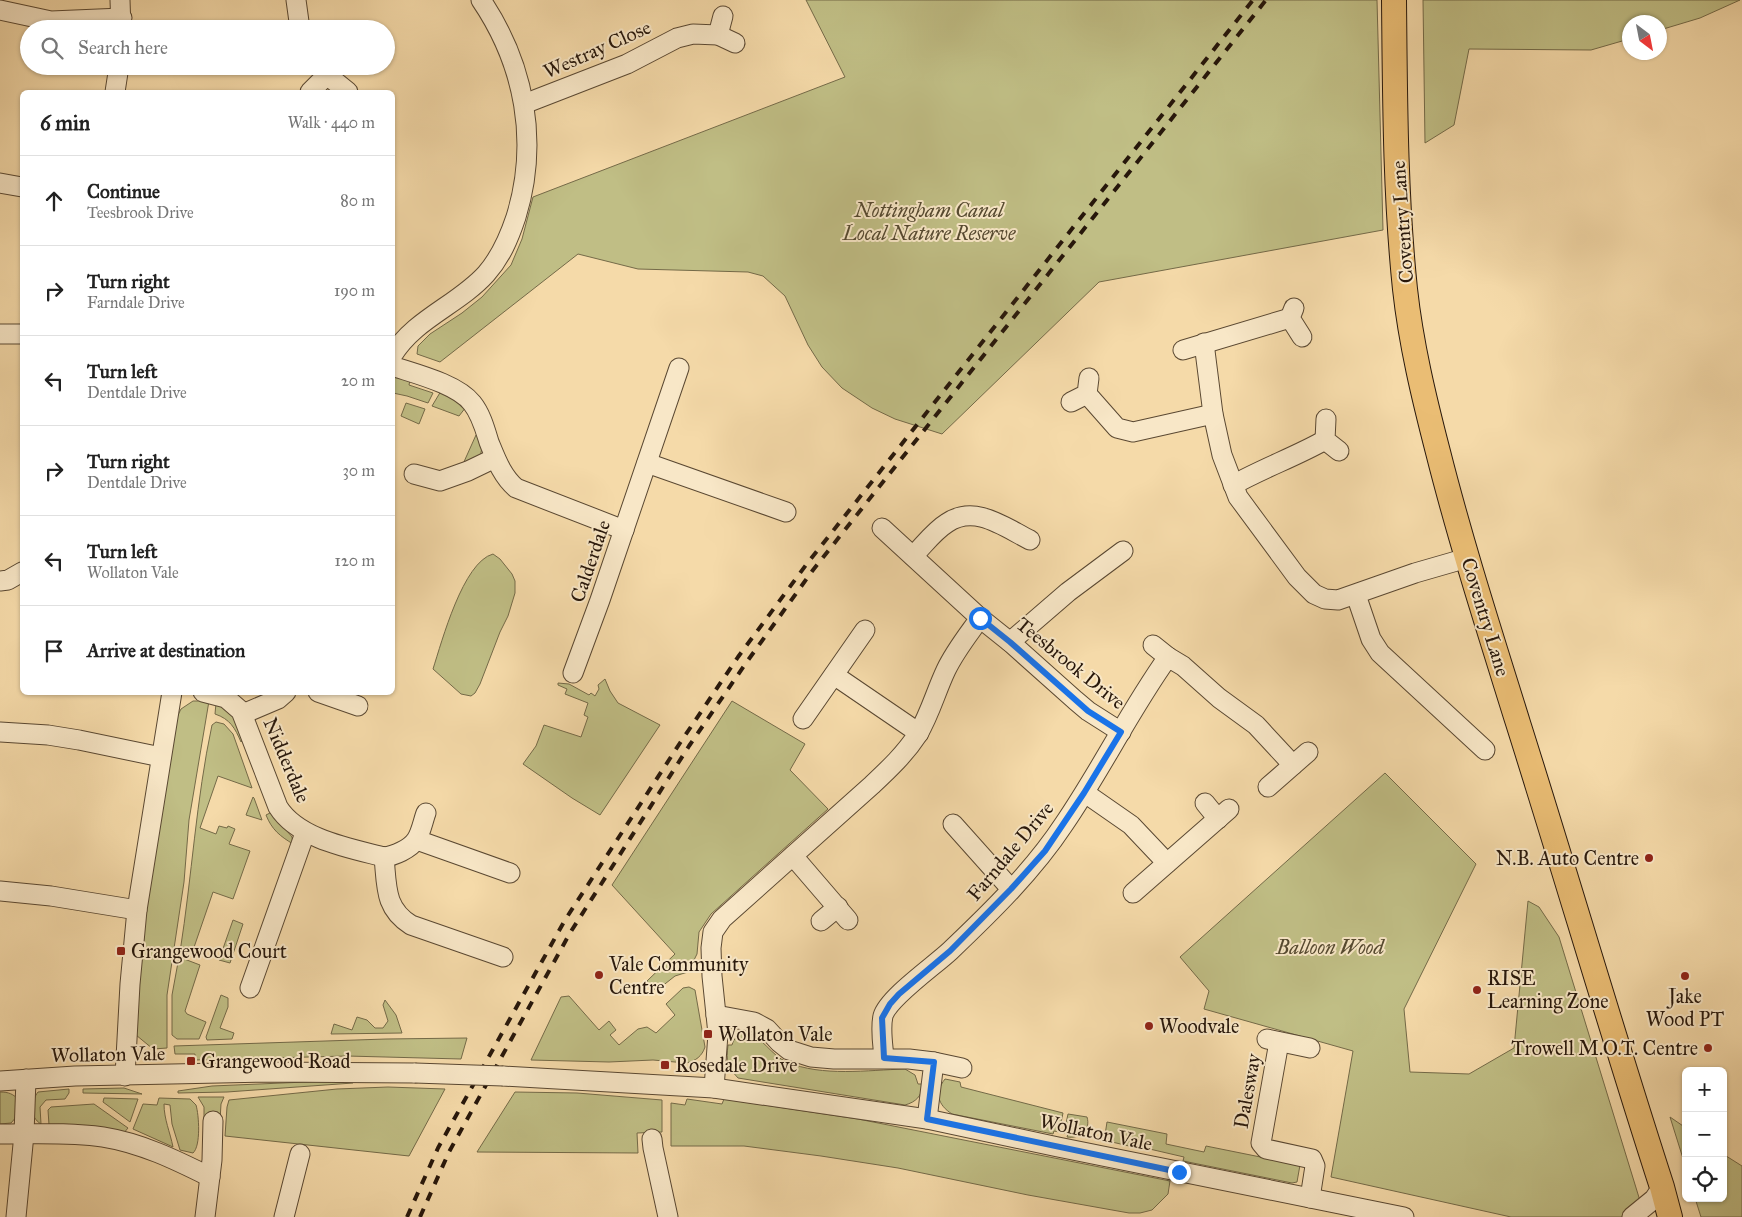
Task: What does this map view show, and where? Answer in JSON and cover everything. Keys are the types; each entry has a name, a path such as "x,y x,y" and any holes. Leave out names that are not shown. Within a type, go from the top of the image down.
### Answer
{"main road":[{"name":"Coventry Lane","path":"1394,0 1396,134 1405,290 1431,425 1467,558 1670,1217"}],"street":[{"path":"296,0 299,20"},
{"path":"395,351 413,330 474,286 498,258 506,244 522,197 528,151 524,104 514,66 494,21 481,0"},
{"path":"0,10 46,20"},
{"path":"65,20 121,16"},
{"path":"718,35 723,16"},
{"name":"Westray Close","path":"524,104 627,64 677,38 693,34 718,35 735,43"},
{"path":"115,90 118,75"},
{"path":"311,90 320,75"},
{"path":"329,75 346,90"},
{"path":"0,184 20,186"},
{"path":"1183,350 1292,313 1302,337"},
{"path":"0,334 20,334"},
{"path":"1204,343 1213,414 1222,455 1232,485 1238,497 1297,577 1314,594 1325,599 1338,600 1415,573 1467,558"},
{"path":"395,367 460,392 472,403 480,416 495,458 504,476 516,488 624,530"},
{"name":"Calderdale","path":"573,673 679,368"},
{"path":"1083,391 1117,428 1119,438 1133,432 1213,414"},
{"path":"1232,485 1258,471 1300,454 1332,446 1326,419"},
{"path":"414,474 440,481 468,472 495,458"},
{"path":"647,463 786,512"},
{"path":"913,556 946,523 964,515 981,516 990,519 1030,540"},
{"name":"Teesbrook Drive","path":"882,528 980,618 1010,642 1081,706 1121,732"},
{"path":"1010,642 1073,598 1123,551"},
{"path":"0,582 20,573"},
{"path":"1356,595 1371,639 1380,653 1468,723 1485,750"},
{"path":"714,1088 718,1055 718,1034 711,957 713,932 722,919 894,764 908,748 925,721 947,668 965,638 980,618"},
{"path":"804,718 865,630"},
{"path":"1153,645 1183,666 1219,698 1256,725 1293,765"},
{"name":"Farndale Drive","path":"884,1058 882,1018 890,1004 899,994 950,951 1011,889 1054,838 1084,793 1154,676 1168,657"},
{"path":"834,675 918,733"},
{"path":"125,1076 130,984 137,910 171,695"},
{"name":"Nidderdale","path":"214,695 233,702 243,714 278,808 284,817 305,833 350,849 384,858"},
{"path":"243,714 278,700 283,695"},
{"path":"327,695 358,706"},
{"path":"0,732 48,735 161,757"},
{"path":"1268,787 1308,752"},
{"path":"1084,793 1131,825 1167,863"},
{"path":"1133,892 1223,814 1205,803"},
{"path":"426,813 417,840 399,852 384,858 388,892 395,912 412,925 503,957"},
{"path":"953,824 960,845 1011,889"},
{"name":"Nidderdale","path":"250,988 305,833"},
{"path":"417,840 510,873"},
{"path":"793,856 843,914 821,921"},
{"path":"0,891 51,896 137,910"},
{"path":"716,1015 760,1024 789,1050 811,1057 834,1059 884,1058 934,1062 962,1068"},
{"name":"Dalesway","path":"1310,1048 1273,1041 1261,1143 1266,1149 1312,1158 1315,1166 1310,1198"},
{"path":"927,1119 934,1062"},
{"name":"Wollaton Vale","path":"0,1081 266,1072 415,1073 714,1088 927,1119 1404,1217"},
{"path":"16,1217 24,1134 26,1079"},
{"path":"205,1217 210,1177 213,1121"},
{"path":"0,1134 76,1134 104,1137 160,1153 210,1177"},
{"path":"652,1139 668,1217"},
{"path":"284,1217 300,1154"},
{"path":"1632,1217 1654,1198 1662,1187"}],"green space":[{"name":"Nottingham Canal Local Nature Reserve","path":"806,0 1377,0 1383,230 1099,282 942,434 895,419 872,408 842,388 822,367 808,345 785,296 763,276 748,272 638,269 578,254 440,362 417,354 418,346 430,334 482,297 511,265 522,239 533,197 845,77"},
{"path":"1423,0 1740,0 1700,18 1667,28 1667,15 1622,15 1622,41 1591,50 1469,49 1454,125 1425,143"},
{"path":"395,376 410,380 409,385 433,393 428,403 395,393"},
{"path":"441,391 466,407 459,416 432,406"},
{"path":"406,403 425,409 419,424 401,416"},
{"path":"476,435 478,435 481,446 480,456 463,464"},
{"path":"493,554 500,559 512,574 515,581 515,593 508,616 480,684 471,696 461,694 433,669 448,622 463,587 472,571 482,560"},
{"path":"605,679 618,703 660,725 600,815 523,764 536,746 544,725 581,737 588,717 584,715 588,703 565,694 567,689 558,685 558,683 569,684 589,695 591,693 595,696 599,689 598,685"},
{"path":"193,701 209,701 189,820 184,882 167,995 167,1048 153,1049 136,1035 141,942 177,717 181,709"},
{"path":"732,701 805,744 790,770 828,809 711,914 699,932 697,954 691,966 691,971 675,976 656,991 647,981 675,954 612,885"},
{"path":"216,703 234,712 245,738 241,742 237,732 231,725 225,719 215,714"},
{"path":"216,722 224,724 233,734 252,788 218,776 200,828 216,834 219,826 227,828 228,826 235,829 229,844 250,851 233,899 213,892 191,956 180,952 202,781 212,725"},
{"name":"Balloon Wood","path":"1385,773 1476,864 1404,1009 1410,1072 1469,1074 1514,1048 1528,901 1539,907 1559,937 1641,1204 1623,1217 1511,1217 1331,1177 1353,1051 1204,1009 1209,991 1180,957"},
{"path":"254,798 262,820 246,815"},
{"path":"273,814 292,837 293,844 274,829 266,815"},
{"path":"233,920 243,924 230,963 219,960"},
{"path":"179,957 200,965 185,1011 187,1014 206,1022 199,1039 177,1039 172,1035 172,995"},
{"path":"689,987 695,990 705,1047 698,1058 693,1061 686,1063 653,1060 609,1062 531,1060 561,997 569,996 599,1030 609,1021 616,1030 610,1035 619,1045 638,1029 647,1027 656,1033 675,1015 666,1004 683,988"},
{"path":"221,995 228,998 228,1007 220,1028 234,1033 232,1039 207,1040 206,1037"},
{"path":"385,1000 396,1015 402,1033 331,1034 334,1024 352,1030 357,1017 367,1020 375,1028 383,1028 388,1021 383,1005"},
{"path":"744,1032 756,1037 781,1059 801,1067 845,1072 905,1069 915,1075 918,1084 923,1084 920,1095 905,1105 738,1078 728,1063 728,1045 732,1045 736,1037"},
{"path":"467,1038 461,1059 347,1056 195,1060 195,1054 175,1054 174,1046 386,1039"},
{"path":"945,1079 960,1082 961,1087 1063,1113 1059,1132 1054,1131 1053,1134 952,1114 943,1107 939,1098 939,1089"},
{"path":"353,1080 353,1083 227,1092 178,1093 178,1091 212,1086"},
{"path":"388,1087 445,1089 409,1156 225,1136 229,1100 337,1089"},
{"path":"124,1088 142,1094 83,1093 83,1089"},
{"path":"69,1089 65,1099 46,1100 40,1107 41,1124 37,1121 32,1109 38,1092"},
{"path":"0,1092 11,1094 19,1100 18,1115 11,1123 0,1124"},
{"path":"515,1092 577,1093 662,1100 662,1132 637,1133 638,1153 477,1152"},
{"path":"198,1097 224,1097 221,1104 220,1120 204,1120 204,1107"},
{"path":"104,1098 138,1099 130,1122 103,1102"},
{"path":"159,1098 190,1099 196,1105 198,1137 196,1149 193,1153 180,1150 172,1124 170,1105 164,1104 164,1110 173,1147 133,1129 143,1104 157,1105"},
{"path":"687,1099 722,1104 724,1099 858,1119 1170,1181 1168,1194 1152,1210 1129,1213 1028,1195 898,1168 821,1156 744,1146 671,1146 671,1103 685,1105"},
{"path":"94,1104 128,1128 123,1134 49,1125 48,1110 51,1107"},
{"path":"1068,1114 1087,1117 1086,1130 1076,1137 1067,1137 1068,1134 1064,1133"},
{"path":"1670,1117 1682,1125 1682,1155"},
{"path":"1107,1122 1167,1134 1166,1144 1204,1152 1206,1146 1300,1165 1297,1182 1292,1183 1183,1161 1184,1157 1141,1147 1141,1144 1130,1142 1129,1146 1112,1142 1105,1135"},
{"path":"1727,1157 1742,1166 1742,1217 1701,1217 1696,1202 1727,1202"}],"railway":[{"path":"407,1217 438,1148 565,920 738,657 806,565 1253,0"},
{"path":"420,1217 449,1152 570,933 689,746 746,663 813,570 1266,0"}],"place":[{"name":"N.B. Auto Centre","path":"1649,858"},
{"name":"Grangewood Court","path":"121,951"},
{"name":"Vale Community Centre","path":"599,975"},
{"name":"Jake Wood PT","path":"1685,976"},
{"name":"RISE Learning Zone","path":"1477,990"},
{"name":"Woodvale","path":"1149,1026"},
{"name":"Wollaton Vale","path":"708,1034"},
{"name":"Trowell M.O.T. Centre","path":"1708,1048"},
{"name":"Grangewood Road","path":"191,1061"},
{"name":"Rosedale Drive","path":"665,1065"}],"route":[{"path":"980,618 1088,711 1121,732 1065,824 1045,851 1011,889 950,951 931,969 899,994 885,1010 882,1018 884,1058 934,1062 927,1119 1179,1172"}]}
